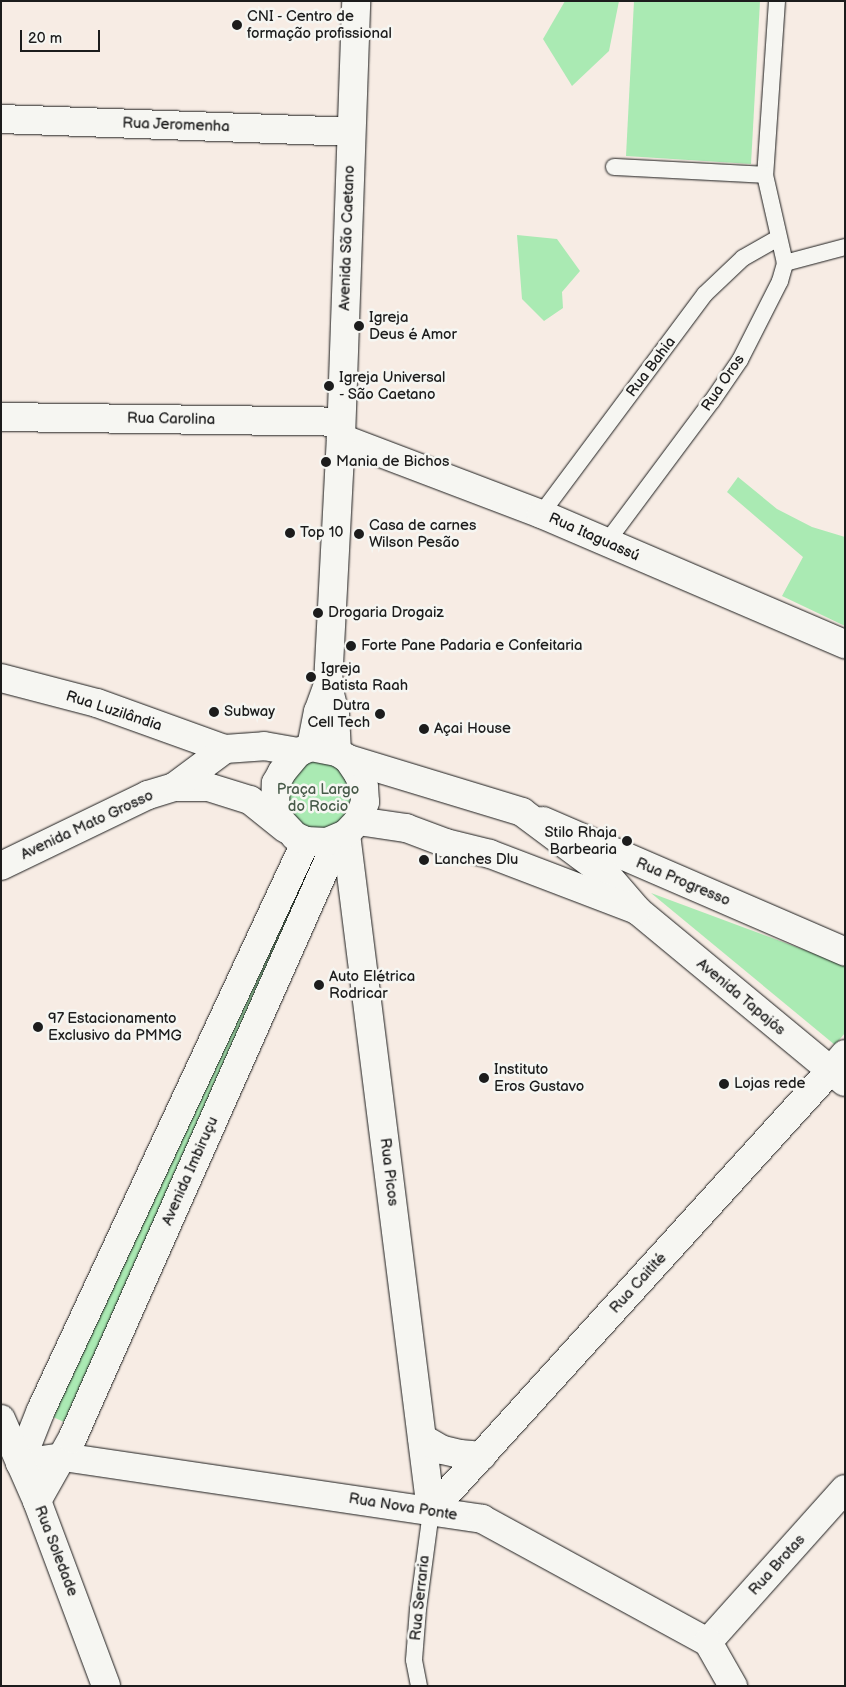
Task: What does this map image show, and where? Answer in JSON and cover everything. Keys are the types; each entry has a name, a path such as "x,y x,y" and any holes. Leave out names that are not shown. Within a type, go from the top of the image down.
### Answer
{"street":[{"name":"Avenida São Caetano","path":"324,752 318,712 328,684 340,430 356,1"},
{"name":"Rua Jeromenha","path":"1,119 351,132"},
{"name":"Rua Carolina","path":"1,417 340,430"},
{"name":"Rua Itaguassú","path":"340,430 845,644"},
{"name":"Rua Luzilândia","path":"1,678 97,703 225,749"},
{"path":"174,787 225,749 264,746 324,752 522,812 608,876 638,911"},
{"path":"324,752 358,774 364,787 365,802 347,831"},
{"path":"296,835 279,819 274,796 276,784 282,772 324,752"},
{"path":"174,787 208,787 250,800 296,835 316,843 347,831 406,828 446,843 490,854 638,911"},
{"name":"Avenida Mato Grosso","path":"1,866 148,795 174,787"},
{"name":"Rua Progresso","path":"522,812 845,952"},
{"name":"Rua Picos","path":"347,831 431,1511"},
{"name":"Avenida Imbiruçu","path":"37,1501 63,1457 347,831"},
{"path":"20,1463 41,1410 296,835"},
{"name":"Avenida Tapajós","path":"638,911 840,1069"},
{"name":"Rua Caitité","path":"431,1511 840,1069"},
{"name":"Rua Soledade","path":"1,1419 37,1501 106,1686"},
{"path":"422,1438 443,1450 482,1456"},
{"name":"Rua Nova Ponte","path":"20,1463 63,1457 482,1519 708,1642"},
{"name":"Rua Brotas","path":"708,1642 845,1489"},
{"path":"708,1642 733,1686"}],"lane":[{"path":"777,1 765,175 778,238 785,263 845,247"},
{"path":"614,167 765,175"},
{"name":"Rua Bahia","path":"541,514 705,294 744,258 778,238"},
{"name":"Rua Oros","path":"606,543 712,401 740,360 780,281 785,263"},
{"name":"Rua Serraria","path":"419,1686 414,1660 416,1626 431,1511"}],"green space":[{"path":"565,1 619,1 609,51 572,86 543,39"},
{"path":"634,1 760,1 751,164 626,156"},
{"path":"517,235 557,239 580,271 562,292 563,308 544,321 522,299"},
{"path":"738,477 777,509 812,527 845,537 845,626 782,596 803,557 727,492"},
{"name":"Praça Largo do Rocio","path":"327,757 358,789 343,830 299,833 280,783 294,765"},
{"path":"307,861 320,863 64,1422 53,1417"},
{"path":"651,893 845,965 845,1033 835,1045"}],"place":[{"name":"CNI - Centro de formação profissional","path":"237,25"},
{"name":"Igreja Deus é Amor","path":"359,326"},
{"name":"Igreja Universal - São Caetano","path":"329,386"},
{"name":"Mania de Bichos","path":"326,462"},
{"name":"Top 10","path":"290,533"},
{"name":"Casa de carnes Wilson Pesão","path":"359,534"},
{"name":"Drogaria Drogaiz","path":"318,613"},
{"name":"Forte Pane Padaria e Confeitaria","path":"351,646"},
{"name":"Igreja Batista Raah","path":"311,677"},
{"name":"Subway","path":"214,712"},
{"name":"Dutra Cell Tech","path":"380,714"},
{"name":"Açai House","path":"424,729"},
{"name":"Stilo Rhaja Barbearia","path":"627,841"},
{"name":"Lanches Dlu","path":"424,860"},
{"name":"Auto Elétrica Rodricar","path":"319,985"},
{"name":"97 Estacionamento Exclusivo da PMMG","path":"38,1027"},
{"name":"Instituto Eros Gustavo","path":"484,1078"},
{"name":"Lojas rede","path":"724,1084"}]}
